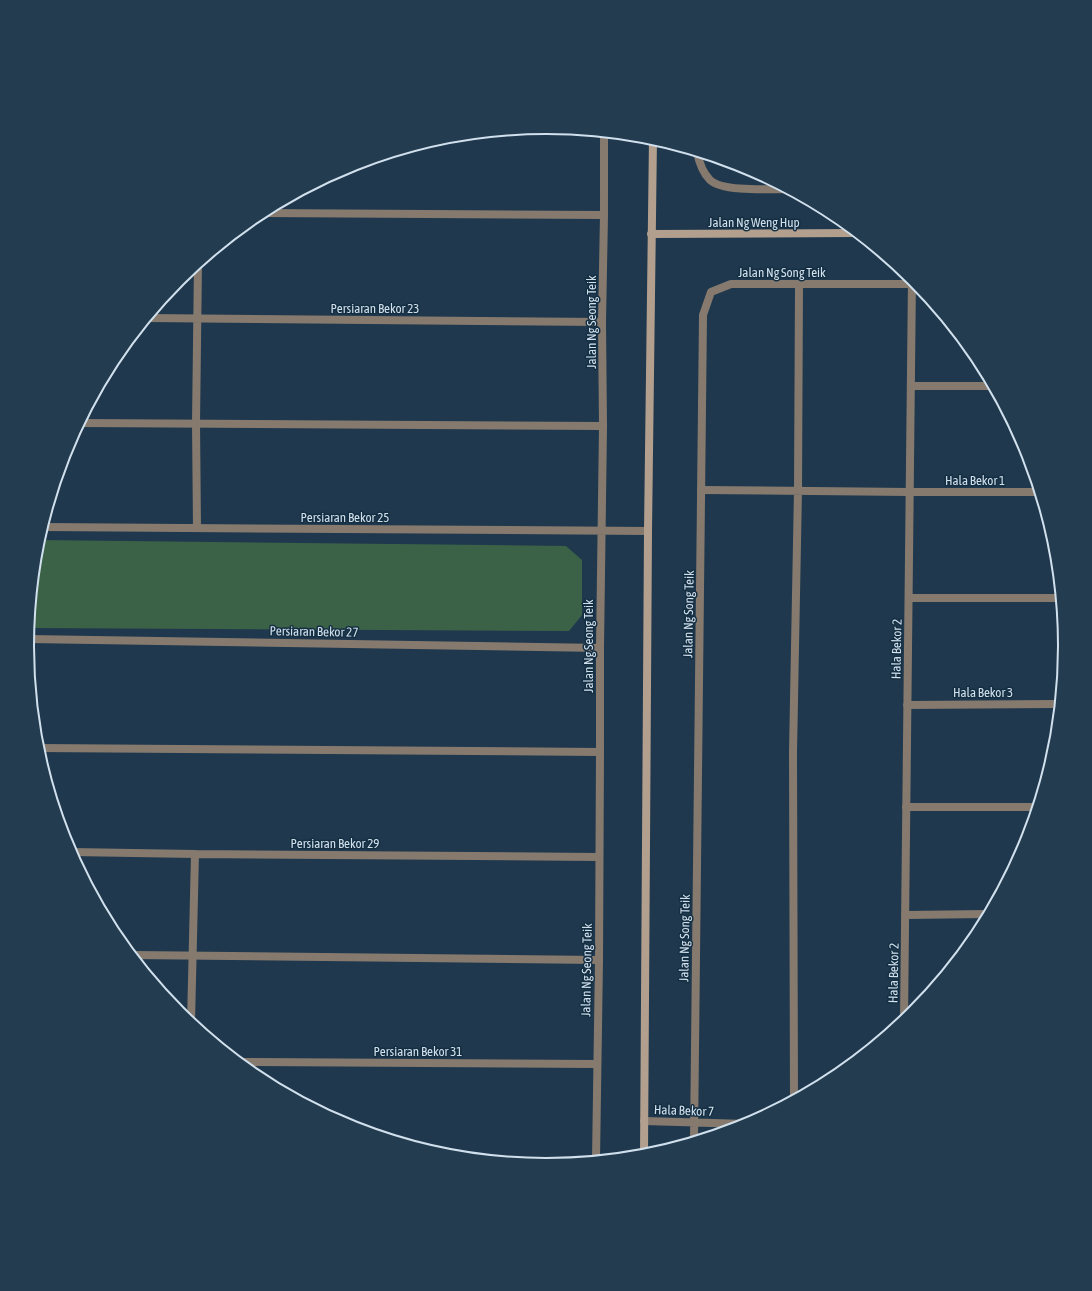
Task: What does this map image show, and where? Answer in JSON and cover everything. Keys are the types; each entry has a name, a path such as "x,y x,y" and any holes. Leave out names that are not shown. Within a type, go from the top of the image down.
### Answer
{"main road":[{"path":"644,1148 648,531 653,145"},
{"name":"Jalan Ng Weng Hup","path":"651,234 849,233"}],"street":[{"name":"Jalan Ng Seong Teik","path":"596,1154 599,960 600,531 603,426 602,322 604,137"},
{"path":"698,157 700,165 710,181 727,187 778,189"},
{"path":"273,213 604,215"},
{"path":"196,528 196,318 198,270"},
{"name":"Jalan Ng Song Teik","path":"694,1135 703,315 711,292 731,284 907,282"},
{"path":"794,1093 793,752 798,490 799,284"},
{"name":"Hala Bekor 2","path":"905,1011 911,386 914,289"},
{"name":"Persiaran Bekor 23","path":"153,318 602,322"},
{"path":"911,386 987,386"},
{"path":"85,423 603,426"},
{"name":"Hala Bekor 1","path":"701,490 1034,492"},
{"name":"Persiaran Bekor 25","path":"48,527 648,531"},
{"path":"909,598 1056,598"},
{"name":"Persiaran Bekor 27","path":"34,639 600,648"},
{"name":"Hala Bekor 3","path":"908,705 1055,704"},
{"path":"45,748 600,752"},
{"path":"906,807 1032,807"},
{"name":"Persiaran Bekor 29","path":"78,852 599,857"},
{"path":"191,1015 195,854"},
{"path":"905,916 982,914"},
{"path":"139,955 599,960"},
{"name":"Persiaran Bekor 31","path":"249,1062 597,1064"},
{"name":"Hala Bekor 7","path":"644,1121 730,1123"}],"green space":[{"path":"45,540 566,546 582,560 582,615 569,631 35,628 38,579"}]}
